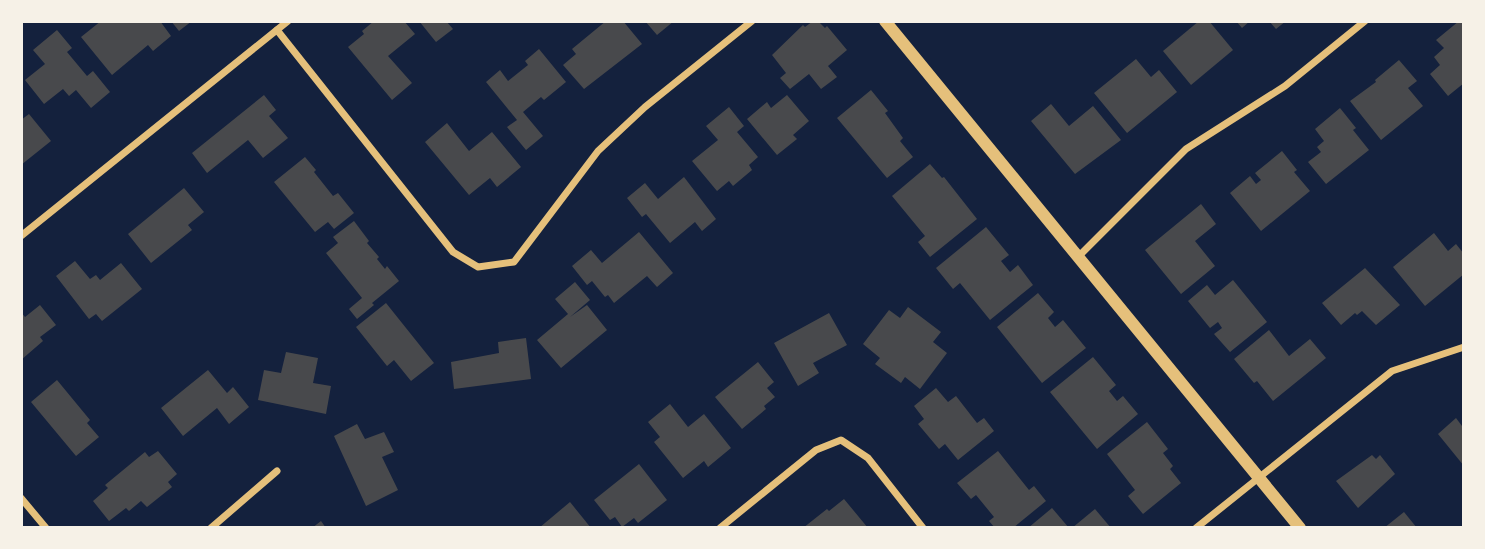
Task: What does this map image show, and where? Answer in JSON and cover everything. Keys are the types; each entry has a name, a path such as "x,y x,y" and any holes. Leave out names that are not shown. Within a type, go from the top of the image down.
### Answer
{"street":[{"path":"21,236 288,21"},
{"path":"277,30 453,252 478,267 514,262 598,151 645,107 752,21"},
{"path":"886,21 1300,528"},
{"path":"1079,256 1186,149 1285,86 1365,21"},
{"path":"1196,528 1392,371 1464,347"},
{"path":"720,528 816,450 841,440 868,458 923,528"},
{"path":"211,528 277,471"},
{"path":"21,498 47,528"}],"building":[{"path":"101,21 160,21 171,36 153,51 148,45 112,75 81,37"},
{"path":"171,21 192,21 179,31"},
{"path":"374,21 404,21 415,34 388,56 412,83 392,100 348,47 364,34 362,31"},
{"path":"419,21 446,21 453,29 436,42"},
{"path":"606,21 623,21 642,44 584,89 563,65 576,54 572,49"},
{"path":"645,21 674,21 657,35"},
{"path":"818,21 825,28 827,26 847,50 828,66 837,77 821,89 809,74 790,89 780,78 786,73 772,55 803,25 805,27"},
{"path":"1199,21 1209,21 1233,50 1191,85 1163,51"},
{"path":"1236,21 1250,21 1242,28"},
{"path":"1269,21 1286,21 1276,29"},
{"path":"1459,21 1464,24 1464,83 1448,96 1430,74 1440,65 1434,57 1444,48 1436,40"},
{"path":"57,30 72,48 67,52 87,76 93,71 110,92 91,108 76,90 69,96 63,89 44,104 25,80 45,64 33,50"},
{"path":"539,49 566,82 544,100 541,97 523,112 543,136 526,150 507,127 517,120 486,82 500,70 508,81 528,65 525,61"},
{"path":"1136,59 1151,77 1159,70 1177,92 1127,133 1094,93"},
{"path":"1399,60 1417,81 1408,88 1423,106 1381,140 1350,101 1376,82 1375,80"},
{"path":"871,90 888,111 885,113 903,138 900,141 913,157 887,178 837,118"},
{"path":"264,95 276,110 269,116 288,138 263,158 248,140 207,173 192,153"},
{"path":"787,95 809,121 793,135 797,139 777,155 747,119 767,102 771,108"},
{"path":"1051,104 1069,126 1093,106 1121,140 1075,174 1031,121"},
{"path":"729,107 744,126 737,132 758,157 749,165 752,170 733,186 729,181 717,191 692,161 718,140 706,126"},
{"path":"1340,108 1369,150 1326,184 1308,162 1321,152 1317,147 1324,141 1315,129"},
{"path":"29,114 51,141 21,165 21,120"},
{"path":"447,123 469,151 492,132 521,167 497,187 490,178 469,195 425,142"},
{"path":"1282,151 1297,170 1294,172 1310,191 1261,231 1230,193 1250,176 1256,184 1261,180 1255,173"},
{"path":"305,157 333,196 338,193 354,213 334,229 328,222 315,232 274,182"},
{"path":"930,164 944,177 977,219 930,257 918,242 925,236 892,196"},
{"path":"684,177 716,219 702,231 695,222 670,243 646,214 642,217 627,198 645,183 658,199"},
{"path":"184,188 204,212 188,225 192,230 151,263 128,234"},
{"path":"1201,204 1216,224 1195,241 1215,266 1181,294 1145,250"},
{"path":"354,221 379,257 377,259 385,269 387,266 399,281 357,319 349,309 362,298 326,253 338,243 333,237"},
{"path":"986,227 1009,255 1001,261 1010,272 1018,265 1033,285 990,320 960,283 953,289 936,268"},
{"path":"639,232 673,273 657,287 647,276 614,303 608,295 605,297 592,281 587,285 572,266 591,250 602,263"},
{"path":"1434,233 1448,251 1456,244 1464,254 1464,274 1425,306 1393,267"},
{"path":"75,261 90,279 96,275 100,280 121,263 142,289 102,321 96,314 89,319 56,276"},
{"path":"1365,268 1400,305 1376,325 1362,311 1357,315 1355,313 1341,325 1322,303"},
{"path":"1233,280 1267,322 1230,352 1214,334 1222,328 1218,322 1210,328 1188,301 1207,285 1215,295"},
{"path":"575,282 590,300 570,317 587,305 607,330 561,368 537,340 568,314 555,299"},
{"path":"1038,293 1054,312 1048,318 1055,327 1063,320 1086,348 1042,383 997,327"},
{"path":"386,303 434,363 411,381 394,360 387,366 356,327"},
{"path":"40,305 56,325 40,337 43,341 21,360 21,312 25,317"},
{"path":"908,307 941,332 933,342 947,353 920,389 905,377 901,383 875,364 880,358 863,344 889,310 900,318"},
{"path":"829,313 847,345 813,363 819,373 798,386 774,343"},
{"path":"1269,330 1289,356 1310,339 1326,358 1273,401 1234,359"},
{"path":"526,338 531,379 454,389 451,362 499,353 498,342"},
{"path":"286,352 318,358 313,383 331,386 326,414 258,400 264,370 281,373"},
{"path":"1093,357 1116,385 1109,391 1117,401 1123,396 1138,414 1097,449 1050,392"},
{"path":"758,362 774,382 767,388 775,397 764,406 766,409 742,429 715,397"},
{"path":"208,370 227,393 233,387 249,407 229,424 217,408 183,436 161,408"},
{"path":"57,380 90,420 87,423 99,437 76,456 31,402"},
{"path":"936,388 948,402 956,396 977,423 984,418 994,431 958,460 945,444 939,449 918,424 924,419 914,406"},
{"path":"670,404 688,427 704,414 731,448 708,467 704,461 683,478 654,442 660,437 648,422"},
{"path":"1456,418 1464,425 1464,466 1438,434"},
{"path":"1147,422 1168,449 1163,453 1173,466 1170,469 1181,483 1143,514 1128,496 1135,490 1107,454"},
{"path":"357,424 365,439 384,432 394,452 382,457 398,490 366,506 334,436"},
{"path":"158,451 177,474 168,482 172,487 147,507 141,501 129,511 126,508 109,521 93,501 108,488 105,485 145,452 149,457"},
{"path":"998,451 1029,490 1034,486 1046,501 1013,528 995,528 989,521 994,517 976,495 971,499 957,483"},
{"path":"1372,455 1376,459 1380,455 1395,474 1358,508 1336,481"},
{"path":"639,464 667,500 638,523 634,518 622,527 615,517 610,520 594,500"},
{"path":"844,499 868,528 803,528 827,509 829,511"},
{"path":"570,502 591,528 539,528"},
{"path":"1052,508 1069,528 1028,528"},
{"path":"1095,509 1111,528 1072,528"},
{"path":"1404,512 1417,528 1384,528"},
{"path":"321,521 326,528 312,528"}]}
